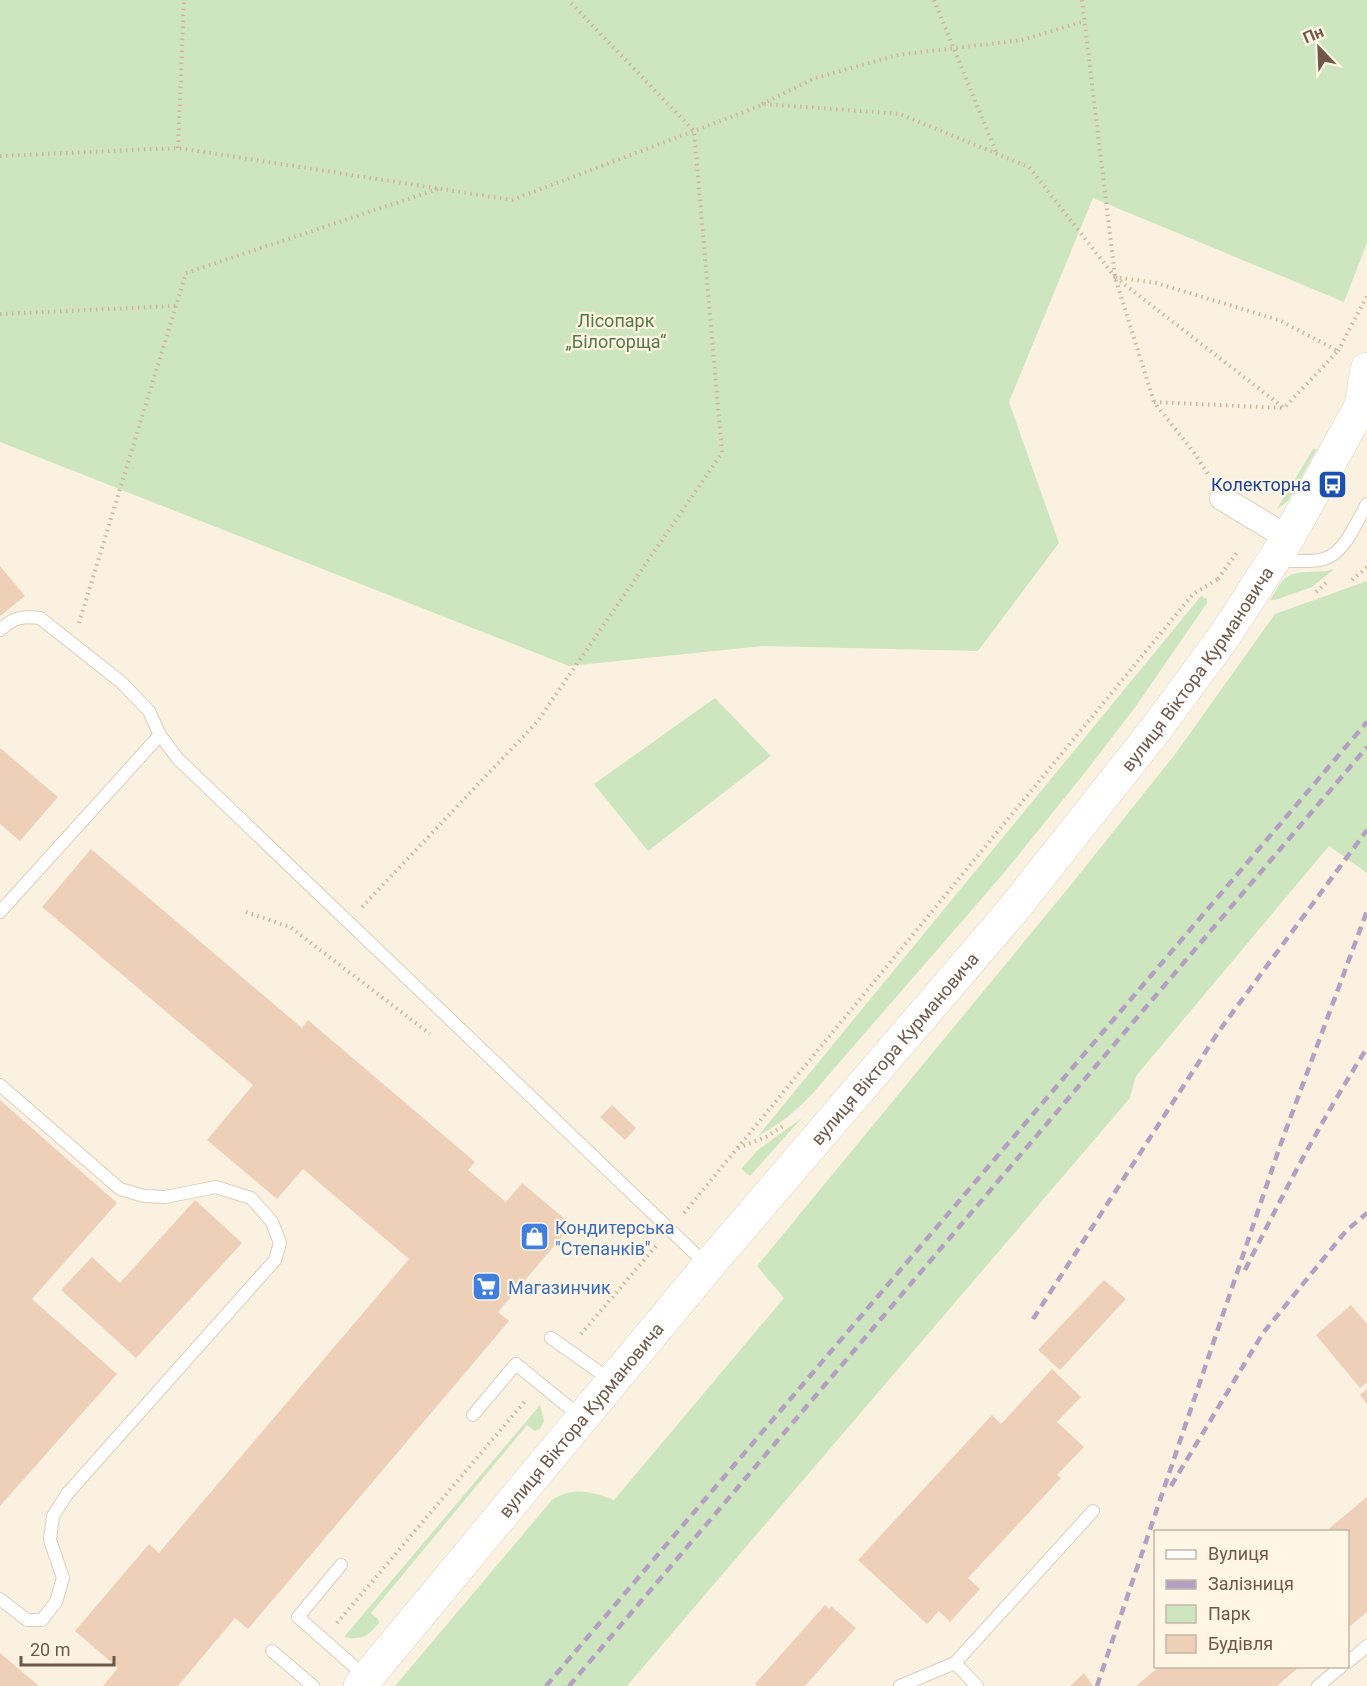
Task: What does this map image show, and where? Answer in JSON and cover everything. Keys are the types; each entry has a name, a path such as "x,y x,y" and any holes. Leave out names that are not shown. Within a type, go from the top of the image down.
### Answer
{"street":[{"name":"вулиця Віктора Курмановича","path":"363,1682 708,1266 1012,911 1086,821 1156,729 1218,644 1280,549 1364,408 1352,365"},
{"path":"1222,498 1258,521 1280,549"}],"lane":[{"path":"1280,549 1323,560 1343,546 1367,504"},
{"path":"0,630 8,622 23,616 40,618 121,682 149,711 160,735 178,759 349,920 708,1266"},
{"path":"0,912 160,735"},
{"path":"0,1085 120,1189 144,1196 165,1197 216,1186 251,1198 272,1222 280,1243 275,1260 68,1494 53,1516 50,1540 63,1578 56,1602 42,1620 27,1620 0,1599"},
{"path":"551,1338 614,1382"},
{"path":"473,1414 516,1364 583,1418"},
{"path":"900,1686 955,1663 1093,1511"},
{"path":"341,1565 298,1617 363,1682"},
{"path":"1349,1660 1367,1646"},
{"path":"272,1651 313,1686"},
{"path":"955,1663 976,1686"},
{"path":"1318,1686 1340,1668"}],"path":[{"path":"178,148 184,0"},
{"path":"349,920 537,722 722,453 694,131 568,0"},
{"path":"934,0 996,154"},
{"path":"1082,0 1115,277 1154,402 1195,454"},
{"path":"752,109 815,78 898,55 1022,40 1085,21"},
{"path":"0,156 178,148 512,200 765,104 900,114 1029,167 1115,277 1284,408"},
{"path":"73,644 186,273 440,189"},
{"path":"1115,277 1156,283 1279,320 1338,351 1352,365"},
{"path":"1154,402 1284,408 1338,351 1367,296"},
{"path":"0,314 176,306"},
{"path":"684,1213 1193,594 1218,579 1258,521"},
{"path":"1352,580 1367,567"},
{"path":"246,912 290,927 437,1039"},
{"path":"648,1245 650,1253"},
{"path":"582,1334 656,1246"},
{"path":"337,1623 529,1396"}],"green space":[{"name":"Лісопарк „Білогорща“","path":"0,0 1367,0 1367,243 1344,302 1093,198 1009,402 1059,543 978,651 763,646 569,666 0,442"},
{"path":"1313,449 1317,449 1288,501 1277,509"},
{"path":"1334,569 1312,587 1270,600 1287,577 1303,572"},
{"path":"1367,581 1367,873 1329,846 1136,1076 1130,1098 627,1686 395,1686 552,1500 568,1493 583,1492 614,1500 784,1298 757,1266 1070,886 1176,753 1275,614"},
{"path":"1201,596 1207,599 1207,603 1136,706 1003,874 812,1094 787,1117 758,1136"},
{"path":"715,698 771,756 648,851 594,784"},
{"path":"802,1118 750,1176 741,1169 758,1150"},
{"path":"540,1405 544,1421 540,1429 535,1431 527,1425 371,1613 379,1623 360,1638 344,1637"}],"building":[{"path":"0,566 25,596 0,616"},
{"path":"0,748 58,797 20,841 0,824"},
{"path":"91,849 302,1028 308,1020 475,1162 468,1170 506,1202 522,1183 572,1225 498,1312 509,1321 248,1629 235,1618 178,1686 103,1686 118,1668 75,1631 149,1544 159,1553 409,1259 303,1169 277,1199 207,1140 253,1085 42,907"},
{"path":"0,1100 117,1203 32,1299 117,1374 0,1506"},
{"path":"612,1105 636,1128 625,1140 600,1117"},
{"path":"195,1200 242,1243 136,1358 61,1290 92,1257 120,1283"},
{"path":"1104,1280 1126,1299 1060,1370 1038,1350"},
{"path":"1351,1305 1367,1324 1367,1382 1360,1388 1316,1335"},
{"path":"1052,1369 1081,1397 1057,1422 1084,1447 1057,1475 1061,1478 968,1578 980,1589 950,1622 939,1611 927,1624 858,1560 992,1415 1001,1424"},
{"path":"1367,1389 1367,1404 1360,1395"},
{"path":"1367,1497 1367,1612 1349,1627 1349,1530 1327,1530"},
{"path":"825,1605 829,1609 831,1606 856,1628 805,1686 757,1686 755,1684"},
{"path":"0,1653 39,1686 0,1686"},
{"path":"1158,1668 1298,1668 1277,1686 1136,1686"},
{"path":"1084,1673 1093,1686 1070,1686"}],"railway":[{"path":"546,1686 1367,722"},
{"path":"569,1686 1367,747"},
{"path":"1033,1319 1219,1031 1367,830"},
{"path":"1097,1686 1280,1146 1367,911"},
{"path":"1245,1270 1303,1157 1367,1048"},
{"path":"1171,1486 1263,1333 1346,1231 1367,1213"}],"place":[{"name":"Колекторна","path":"1332,484"},
{"name":"Кондитерська \"Степанків\"","path":"534,1237"},
{"name":"Магазинчик","path":"487,1287"}]}
